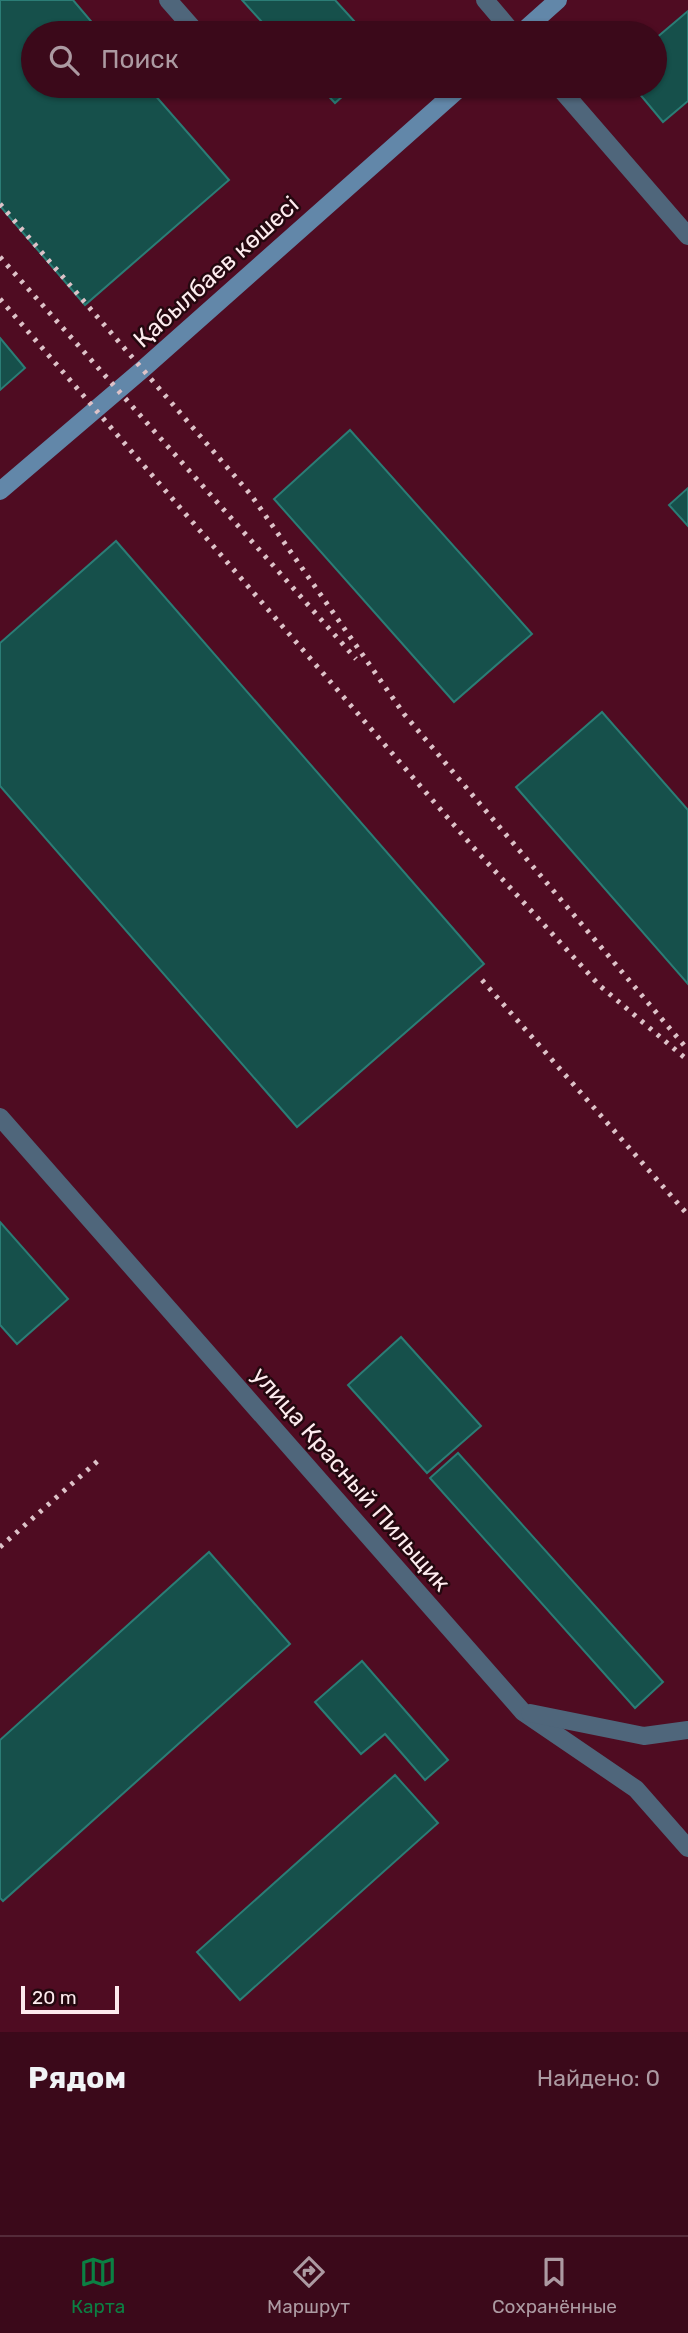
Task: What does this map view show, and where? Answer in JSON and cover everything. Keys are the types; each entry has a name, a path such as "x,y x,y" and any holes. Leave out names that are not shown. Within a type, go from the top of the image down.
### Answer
{"main road":[{"path":"534,21 558,0"},
{"name":"Қабылбаев көшесі","path":"0,491 143,369 448,98"}],"street":[{"path":"169,0 187,21"},
{"path":"485,0 503,21"},
{"path":"569,98 684,225"},
{"name":"улица Красный Пильщик","path":"0,1117 523,1712 636,1789 688,1848"},
{"path":"523,1712 644,1736 688,1730"}],"building":[{"path":"0,0 73,0 91,21 21,21 21,98 157,98 229,180 85,305 0,206"},
{"path":"242,0 335,0 354,21 261,21"},
{"path":"688,11 688,101 663,122 643,98 667,98 667,29"},
{"path":"0,338 25,368 0,390"},
{"path":"350,430 532,634 454,702 274,499"},
{"path":"688,488 688,526 669,505"},
{"path":"116,541 484,964 297,1127 0,786 0,643"},
{"path":"602,712 688,810 688,984 516,787"},
{"path":"0,1222 68,1299 17,1344 0,1325"},
{"path":"401,1337 481,1426 427,1473 348,1385"},
{"path":"458,1453 663,1682 635,1708 430,1478"},
{"path":"209,1552 290,1644 3,1901 0,1898 0,1740"},
{"path":"362,1661 448,1760 425,1780 385,1734 361,1754 315,1702"},
{"path":"395,1775 438,1823 240,2000 197,1952"}],"railway":[{"path":"0,204 251,495 404,714 688,1050"},
{"path":"0,257 356,659"},
{"path":"0,299 473,847 599,985 685,1058"},
{"path":"482,980 688,1215"},
{"path":"0,1547 100,1459"}]}
